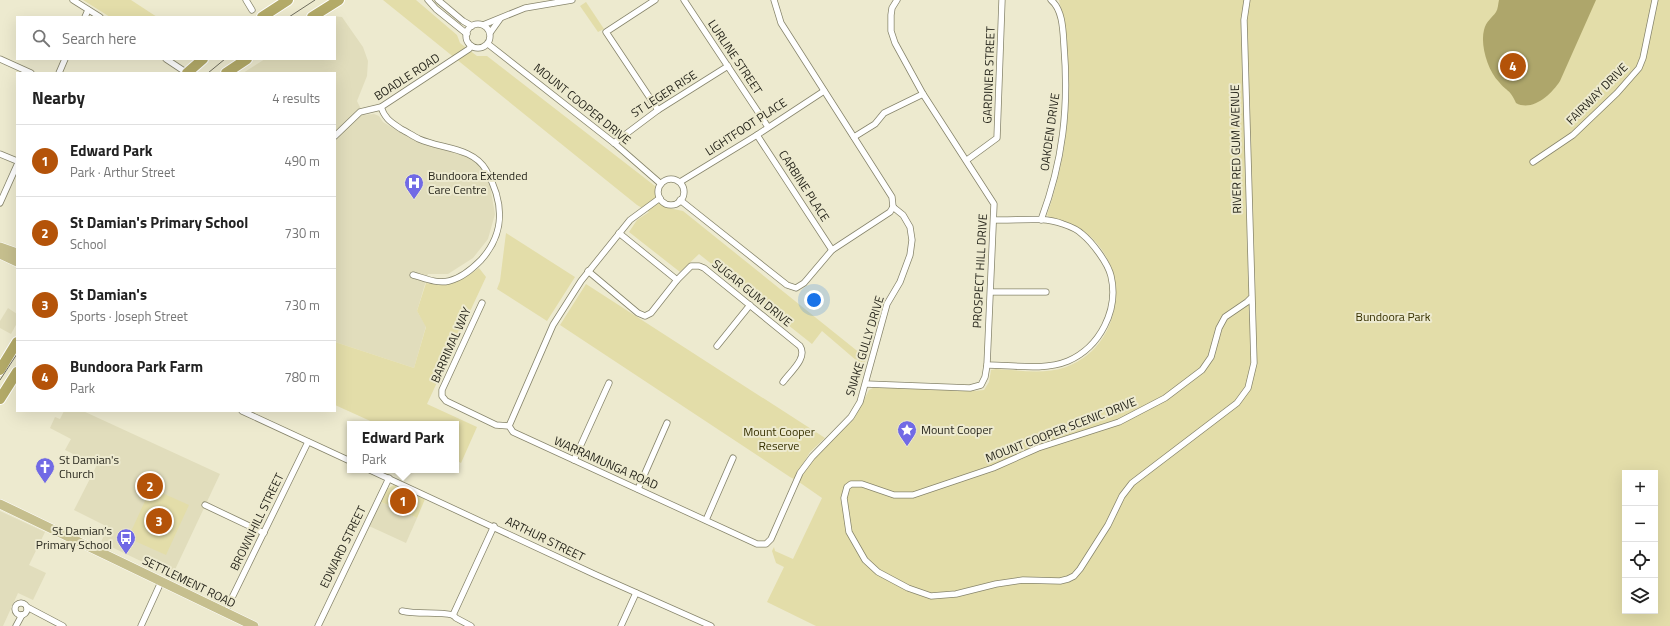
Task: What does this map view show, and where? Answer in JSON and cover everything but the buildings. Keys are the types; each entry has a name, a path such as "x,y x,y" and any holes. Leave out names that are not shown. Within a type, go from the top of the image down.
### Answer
{"highway":[{"path":"264,16 288,0"},
{"path":"314,16 339,0"},
{"path":"188,72 202,60"},
{"path":"227,72 245,60"},
{"path":"0,370 16,344"},
{"path":"0,399 16,374"}],"main road":[{"path":"0,247 16,253"},
{"path":"0,254 16,262"},
{"name":"SETTLEMENT ROAD","path":"2,504 254,626"}],"street":[{"path":"73,0 98,16"},
{"path":"246,0 252,10"},
{"path":"428,0 436,9 466,34 467,40 471,46 478,48 488,44 490,33 500,18"},
{"path":"438,0 463,21 472,26 483,25 525,8 572,0"},
{"path":"655,0 606,32 658,110"},
{"name":"LURLINE STREET","path":"684,0 768,126"},
{"name":"SNAKE GULLY DRIVE","path":"766,544 771,539 800,474 812,457 851,417 860,402 887,304 900,282 910,255 912,240 910,227 903,215 893,207 892,197 781,23 774,0"},
{"name":"PROSPECT HILL DRIVE","path":"866,384 970,388 981,385 985,377 987,365 994,220 993,199 923,94 893,38 890,15 897,0"},
{"name":"GARDINER STREET","path":"967,160 997,138 1002,0"},
{"name":"OAKDEN DRIVE","path":"1041,220 1051,193 1060,155 1066,114 1067,80 1063,36 1059,9 1051,0"},
{"name":"RIVER RED GUM AVENUE","path":"1247,0 1244,20 1251,298"},
{"name":"FAIRWAY DRIVE","path":"1533,162 1573,135 1617,93 1639,68 1643,58 1655,0"},
{"path":"85,16 88,10"},
{"path":"483,25 490,33"},
{"path":"466,34 472,26"},
{"name":"MOUNT COOPER DRIVE","path":"488,44 614,143 661,184"},
{"name":"BOADLE ROAD","path":"336,135 360,112 382,107 469,49 471,46"},
{"path":"0,59 29,72"},
{"path":"59,72 65,60"},
{"path":"168,60 186,72"},
{"name":"ST LEGER RISE","path":"614,143 658,110 728,66"},
{"name":"LIGHTFOOT PLACE","path":"680,182 757,135 768,126 824,91"},
{"path":"854,137 875,124 884,113 923,94"},
{"path":"382,107 387,119 420,140 470,154 483,165 492,182 500,216 499,229 494,244 472,270 448,281 435,281 413,275"},
{"name":"CARBINE PLACE","path":"757,135 832,250"},
{"path":"0,154 16,161"},
{"path":"0,203 16,167"},
{"path":"669,179 680,182 684,193 680,200 670,204 660,198 658,192 661,184 669,179"},
{"path":"510,426 510,421 553,325 588,272 619,233 630,220 660,198"},
{"path":"680,200 787,285 796,288 804,283 832,250 890,212 893,207"},
{"path":"987,365 1049,366 1068,361 1090,346 1104,328 1112,303 1111,275 1098,251 1082,233 1063,224 1041,220 994,220"},
{"path":"619,233 677,280"},
{"name":"SUGAR GUM DRIVE","path":"588,272 638,313 645,316 651,313 677,280 691,266 699,266 750,305 801,348 801,358 783,382"},
{"path":"991,292 1046,292"},
{"name":"MOUNT COOPER SCENIC DRIVE","path":"1251,298 1254,363 1252,377 1244,395 1237,403 1198,435 1132,483 1122,496 1108,525 1074,576 1060,581 1023,580 996,584 956,594 931,596 908,588 878,572 865,560 854,544 847,525 844,498 847,487 851,484 862,484 894,495 913,495 994,468 1038,448 1119,422 1165,398 1199,373 1208,363 1219,328 1225,317 1248,302 1251,298"},
{"name":"BARRIMAL WAY","path":"442,396 442,390 482,303"},
{"path":"717,346 750,305"},
{"path":"574,460 609,383"},
{"name":"WARRAMUNGA ROAD","path":"442,396 446,401 496,425 510,426 513,432 757,544 766,544"},
{"path":"244,412 347,460"},
{"path":"638,489 667,423"},
{"name":"BROWNHILL STREET","path":"225,612 308,442"},
{"path":"706,520 733,458"},
{"name":"ARTHUR STREET","path":"377,473 636,593 711,626"},
{"name":"EDWARD STREET","path":"318,626 389,478"},
{"path":"205,505 264,533"},
{"path":"453,615 494,526"},
{"path":"141,626 161,582"},
{"path":"621,626 636,593"},
{"path":"402,611 453,615 471,626"},
{"path":"16,625 23,612 38,614 63,626"}],"shaded area":[{"path":"1499,0 1596,0 1560,81 1552,92 1535,104 1522,105 1516,103 1510,93 1495,77 1488,65 1483,43 1484,30 1488,22 1497,11"},
{"name":"Bundoora Extended Care Centre","path":"336,16 342,17 363,47 368,61 367,76 357,101 364,115 374,114 379,116 383,122 406,136 427,145 469,157 479,165 490,186 495,214 488,239 473,258 448,274 428,274 417,311 426,326 414,368 336,342 336,72 245,72 263,60 336,60"},
{"path":"8,308 16,313 16,325 11,334 0,328 0,321"},
{"path":"64,412 85,412 220,474 172,576 101,542 108,527 74,510 99,461 94,458 92,463 65,450 71,439 50,428 55,417 60,419"},
{"path":"381,502 417,518 406,543 369,526"},
{"path":"0,511 45,532 29,565 46,573 33,600 18,593 3,626 0,626"}],"green space":[{"path":"83,0 131,0 155,16 108,16"},
{"path":"383,0 416,0 457,35 460,43 477,56 487,56 655,186 655,194 664,207 683,211 866,358 864,367 822,331 812,344 699,254 680,272 629,232 637,220 649,212 637,205"},
{"name":"Bundoora Park","path":"1059,0 1670,0 1670,626 816,626 767,602 784,567 776,563 772,551 774,547 775,551 793,559 822,498 799,482 808,465 854,419 869,390 882,387 974,391 984,390 989,382 991,370 1049,371 1066,367 1085,357 1099,343 1109,325 1115,306 1115,286 1111,266 1101,248 1082,230 1050,218 1047,215 1055,189 1066,135 1069,81 1068,54"},
{"path":"586,2 604,29 598,32 580,6"},
{"path":"506,233 575,277 547,321 497,289 500,281"},
{"path":"479,268 486,277 427,404 477,427 461,463 459,462 459,421 370,421 336,405 336,342 414,368 426,327 417,311 426,283 441,285 448,284 467,277"},
{"name":"Mount Cooper Reserve","path":"586,284 825,438 810,452 794,479 560,325"},
{"path":"394,485 425,499 417,518 381,502 387,489"},
{"path":"151,488 189,505 166,555 128,538"}],"tram line":[{"path":"291,16 315,0"},
{"path":"209,72 224,60"},
{"path":"0,380 16,356"}],"place":[{"name":"Bundoora Park Farm","path":"1513,66"},
{"name":"Bundoora Extended Care Centre","path":"414,200"},
{"name":"Mount Cooper","path":"907,447"},
{"name":"St Damian's Church","path":"45,484"},
{"name":"St Damian's Primary School","path":"150,486"},
{"name":"Edward Park","path":"403,501"},
{"name":"St Damian's","path":"159,521"},
{"name":"St Damian’s Primary School","path":"126,555"}]}
